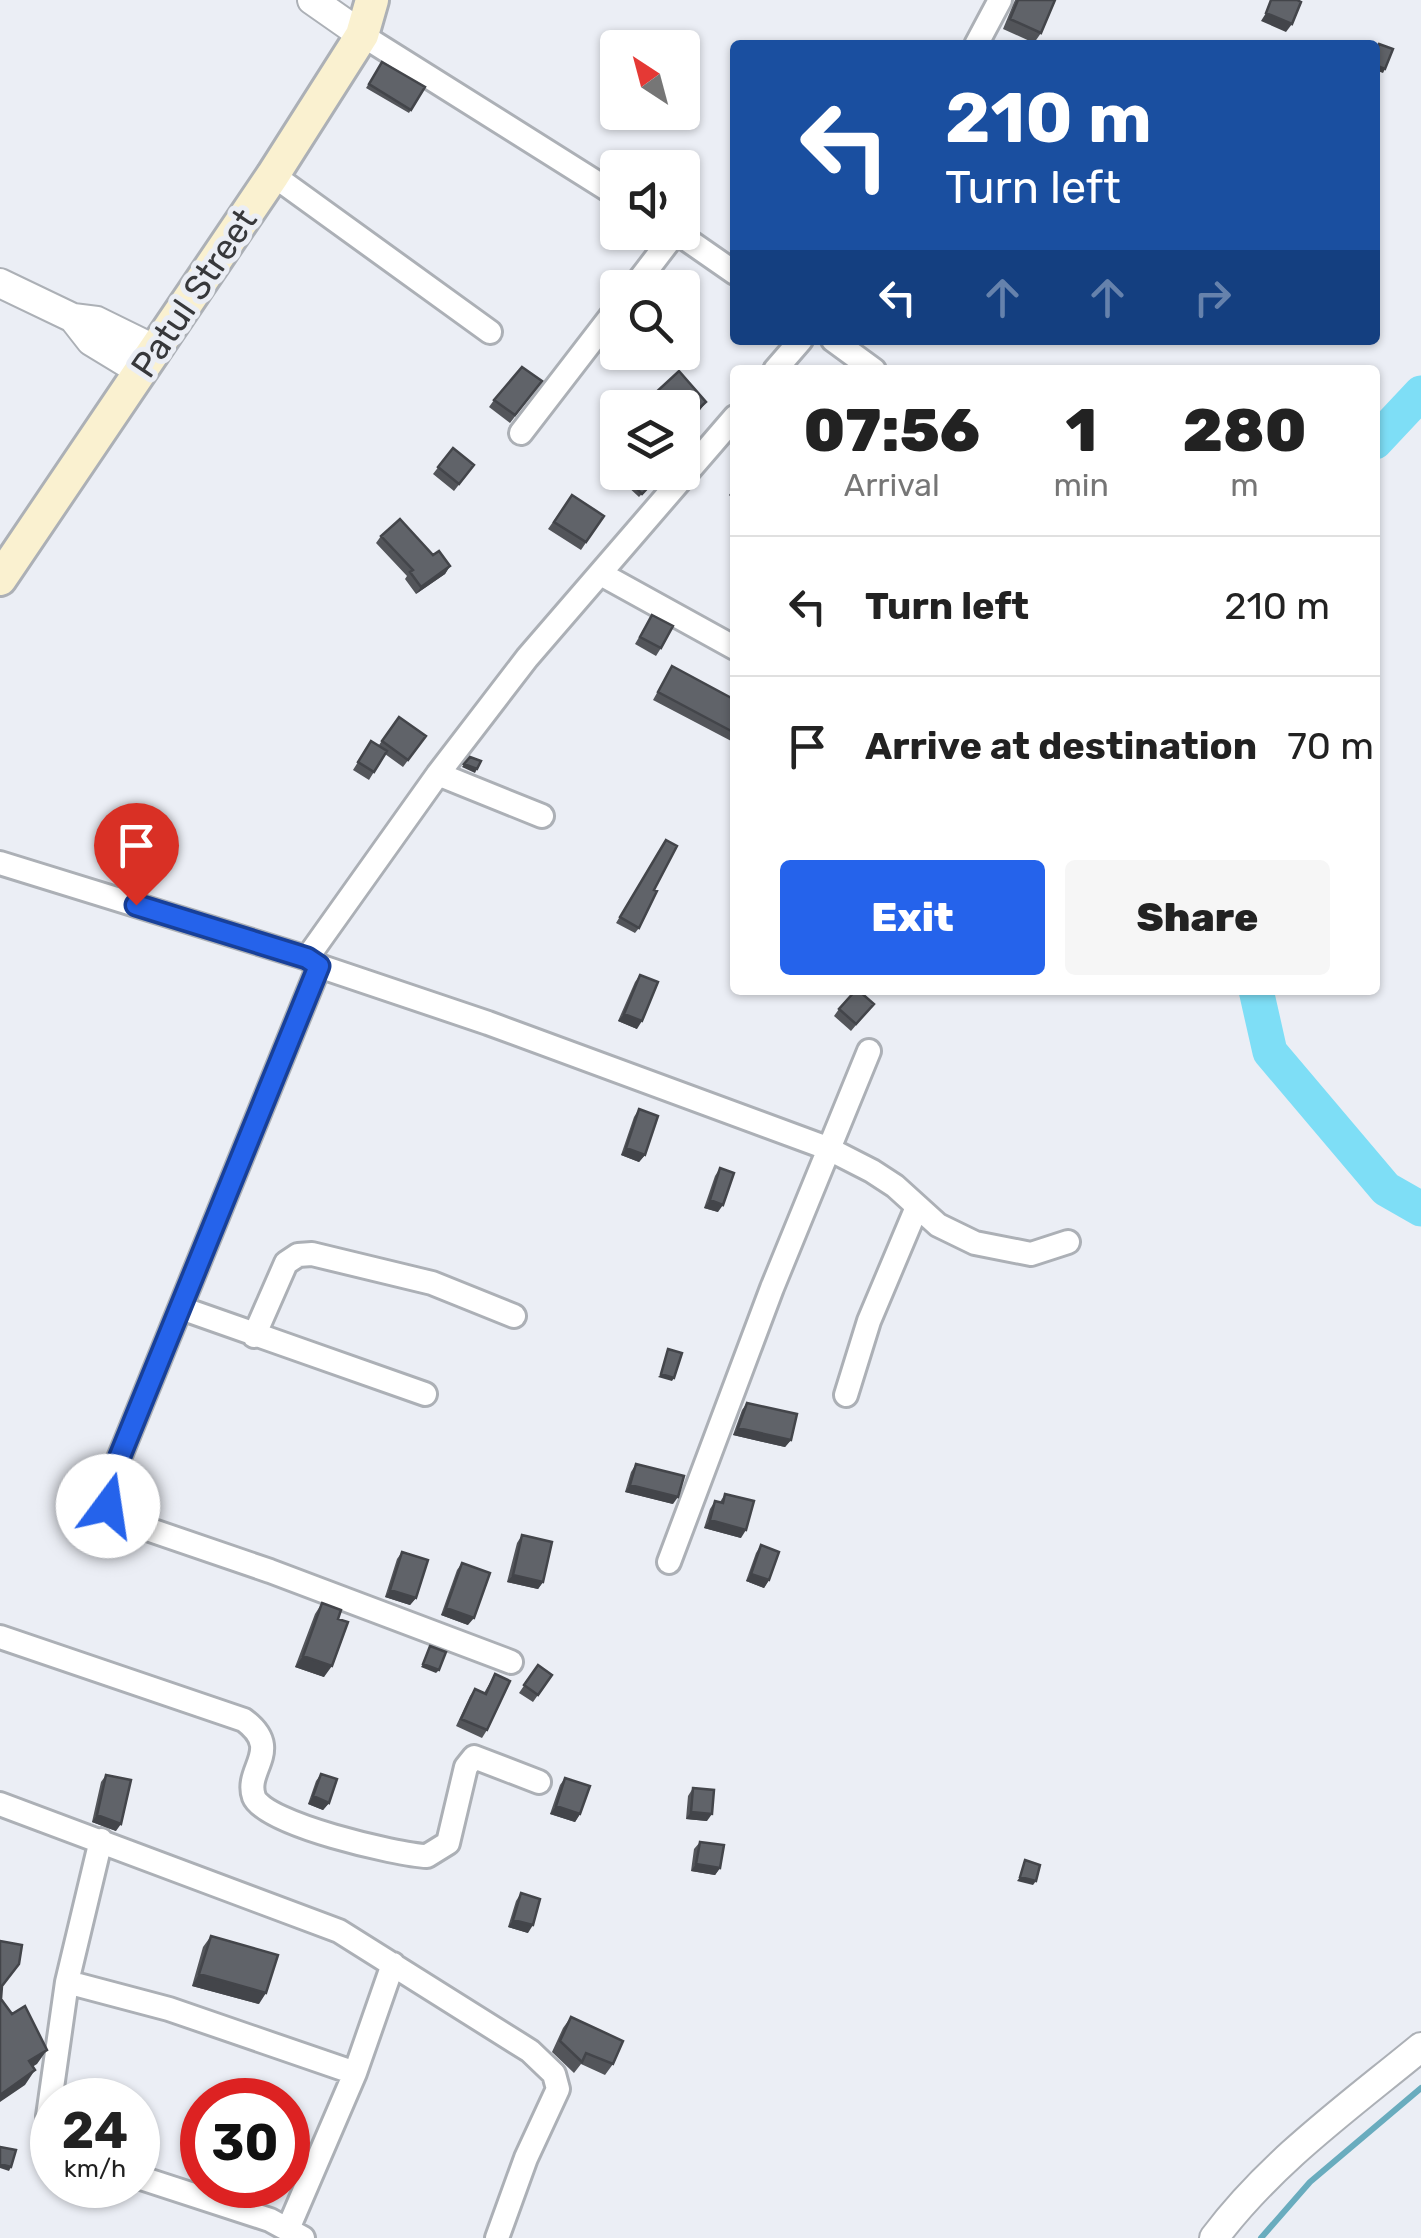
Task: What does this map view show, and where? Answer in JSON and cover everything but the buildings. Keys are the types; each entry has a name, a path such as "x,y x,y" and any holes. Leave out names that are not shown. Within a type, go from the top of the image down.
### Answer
{"main road":[{"name":"Patul Street","path":"0,578 273,175 362,35 372,0"}],"street":[{"path":"312,0 600,185"},
{"path":"979,40 1000,0"},
{"path":"273,175 490,332"},
{"path":"647,270 676,232 730,269"},
{"path":"0,283 74,318 90,341 149,361"},
{"path":"521,433 600,331"},
{"path":"779,365 796,345"},
{"path":"840,345 867,365"},
{"path":"510,1662 128,1522 113,1512 106,1498 313,962 438,774 527,658 730,423"},
{"path":"601,574 730,645"},
{"path":"438,774 542,816"},
{"path":"0,862 313,962 827,1148 872,1170 938,1225 975,1243 1031,1254 1068,1242"},
{"path":"669,1562 827,1148 869,1051"},
{"path":"846,1395 868,1322 917,1207"},
{"path":"254,1336 286,1263 298,1255 312,1254 432,1284 514,1316"},
{"path":"181,1308 425,1394"},
{"path":"0,1637 244,1720 261,1738 263,1748 252,1792 255,1800 268,1812 318,1832 427,1856 448,1843 466,1768 474,1757 540,1782"},
{"path":"0,1804 339,1931 548,2066 558,2089 526,2158 497,2238"},
{"path":"53,2078 67,1982 100,1840"},
{"path":"160,2185 270,2220 296,2233 393,1964"},
{"path":"67,1982 169,2009 355,2073"},
{"path":"1214,2238 1282,2160 1421,2047"}],"waterway":[{"path":"1380,437 1421,393"},
{"path":"1257,995 1270,1052 1386,1189 1421,1209"},
{"path":"1261,2238 1310,2182 1421,2088"}],"route":[{"path":"108,1506 109,1483 319,966 307,958 136,905"}]}
